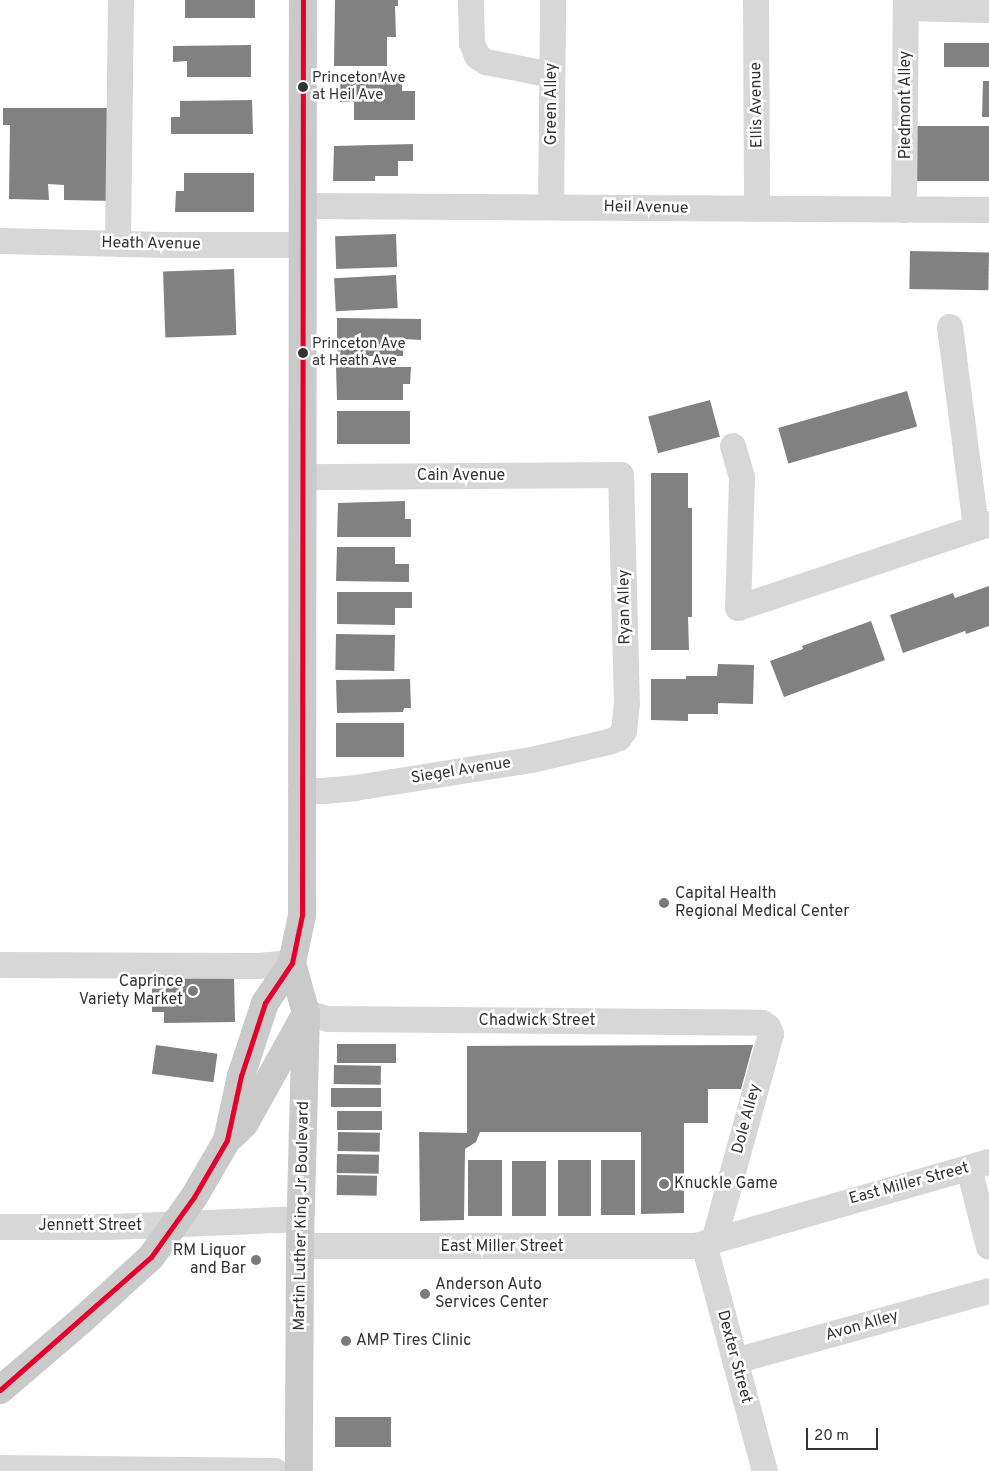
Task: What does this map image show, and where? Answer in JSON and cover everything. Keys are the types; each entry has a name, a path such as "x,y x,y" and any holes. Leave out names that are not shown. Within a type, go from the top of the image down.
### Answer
{"main road":[{"path":"227,1140 241,1076 266,1003 292,962 302,915 303,0"},
{"name":"Martin Luther King Jr Boulevard","path":"292,962 306,1013 300,1219 299,1471"},
{"path":"0,1390 82,1320 151,1257 194,1197 227,1140 245,1123 306,1013"}],"street":[{"path":"118,244 121,0"},
{"path":"471,0 472,43 477,56 486,62 552,75"},
{"name":"Green Alley","path":"552,0 552,207"},
{"name":"Ellis Avenue","path":"756,0 757,209"},
{"path":"906,4 989,10"},
{"name":"Piedmont Alley","path":"904,210 906,4"},
{"name":"Heil Avenue","path":"302,206 989,210"},
{"name":"Heath Avenue","path":"0,241 302,245"},
{"path":"733,446 742,477 738,608 983,525 950,327"},
{"name":"Cain Avenue","path":"302,477 621,476"},
{"name":"Ryan Alley","path":"619,738 624,731 627,704 621,476"},
{"name":"Siegel Avenue","path":"301,791 355,788 532,760 619,738"},
{"path":"0,965 256,966 292,962"},
{"name":"Chadwick Street","path":"306,1013 328,1019 762,1023 768,1027"},
{"name":"Dole Alley","path":"709,1242 770,1034 768,1027"},
{"path":"979,1165 989,1247"},
{"name":"East Miller Street","path":"300,1246 696,1246 979,1165"},
{"name":"Jennett Street","path":"0,1227 174,1225 300,1219"},
{"name":"Dexter Street","path":"709,1242 735,1361 766,1471"},
{"name":"Avon Alley","path":"735,1361 989,1290"},
{"path":"0,1468 275,1471"}],"building":[{"path":"185,0 255,0 255,18 185,18"},
{"path":"335,0 398,0 398,6 395,6 396,37 387,37 387,66 334,66"},
{"path":"944,43 989,43 989,67 944,67"},
{"path":"251,45 251,77 187,77 187,61 173,62 173,46"},
{"path":"340,73 402,73 402,91 415,91 415,120 354,120 354,102 340,102"},
{"path":"983,81 989,81 989,117 982,117"},
{"path":"252,100 253,134 171,134 171,117 180,117 180,101"},
{"path":"3,108 116,108 115,201 64,200 64,185 48,184 49,200 9,199 10,125 3,125"},
{"path":"913,126 989,126 989,181 913,181"},
{"path":"413,144 413,161 398,161 398,176 375,176 375,181 333,181 334,146"},
{"path":"184,173 254,173 254,212 175,212 176,191 184,191"},
{"path":"396,234 397,267 336,269 335,236"},
{"path":"910,251 989,252 988,290 909,289"},
{"path":"234,269 236,335 165,337 163,271"},
{"path":"396,275 398,308 336,311 334,278"},
{"path":"337,318 421,319 421,340 403,339 403,356 337,356"},
{"path":"336,367 411,367 410,384 403,384 403,400 337,400"},
{"path":"907,391 917,427 788,464 778,428"},
{"path":"710,400 720,437 658,453 648,417"},
{"path":"337,411 410,411 410,444 337,444"},
{"path":"651,473 688,473 688,508 692,508 692,617 688,617 689,650 651,650"},
{"path":"405,501 405,519 411,519 411,537 337,537 338,503"},
{"path":"337,547 395,547 395,564 409,564 409,582 336,581"},
{"path":"989,586 989,626 966,634 965,631 903,653 890,615 953,593 955,598"},
{"path":"337,592 412,592 412,608 395,608 395,625 337,624"},
{"path":"871,621 885,660 784,697 770,661 803,649 802,646"},
{"path":"336,634 395,635 394,671 335,670"},
{"path":"718,664 754,665 753,704 718,703 718,714 688,714 688,721 651,720 651,679 686,679 686,676 717,676"},
{"path":"410,679 411,708 404,708 403,712 337,713 336,680"},
{"path":"336,723 404,723 404,757 336,757"},
{"name":"Caprince Variety Market","path":"234,977 235,1022 164,1023 164,1012 152,1012 152,978"},
{"path":"337,1044 396,1044 396,1063 337,1063"},
{"path":"156,1045 217,1054 213,1082 152,1074"},
{"path":"753,1045 741,1089 708,1089 708,1123 684,1123 684,1213 641,1214 641,1132 480,1132 476,1142 465,1149 464,1220 420,1221 419,1132 467,1133 467,1046"},
{"path":"334,1065 381,1066 381,1085 334,1084"},
{"path":"331,1088 381,1088 381,1107 331,1107"},
{"path":"337,1111 382,1111 382,1130 337,1130"},
{"path":"338,1132 380,1133 380,1152 338,1151"},
{"path":"337,1154 379,1155 379,1174 337,1173"},
{"path":"468,1160 502,1160 502,1216 468,1216"},
{"path":"558,1160 591,1160 591,1216 558,1216"},
{"path":"601,1160 635,1160 635,1215 601,1215"},
{"path":"512,1161 546,1161 546,1216 512,1216"},
{"path":"337,1175 377,1176 377,1196 337,1195"},
{"path":"335,1417 391,1417 391,1447 335,1447"}],"transit line":[{"path":"0,1390 151,1257 194,1197 227,1140 241,1076 265,1003 292,963 302,915 303,0"}],"place":[{"name":"Princeton Ave at Heil Ave","path":"303,87"},
{"name":"Princeton Ave at Heath Ave","path":"303,353"},
{"name":"Capital Health Regional Medical Center","path":"664,903"},
{"name":"Caprince Variety Market","path":"193,991"},
{"name":"Knuckle Game","path":"664,1184"},
{"name":"RM Liquor and Bar","path":"256,1260"},
{"name":"Anderson Auto Services Center","path":"425,1294"},
{"name":"AMP Tires Clinic","path":"346,1341"}]}
